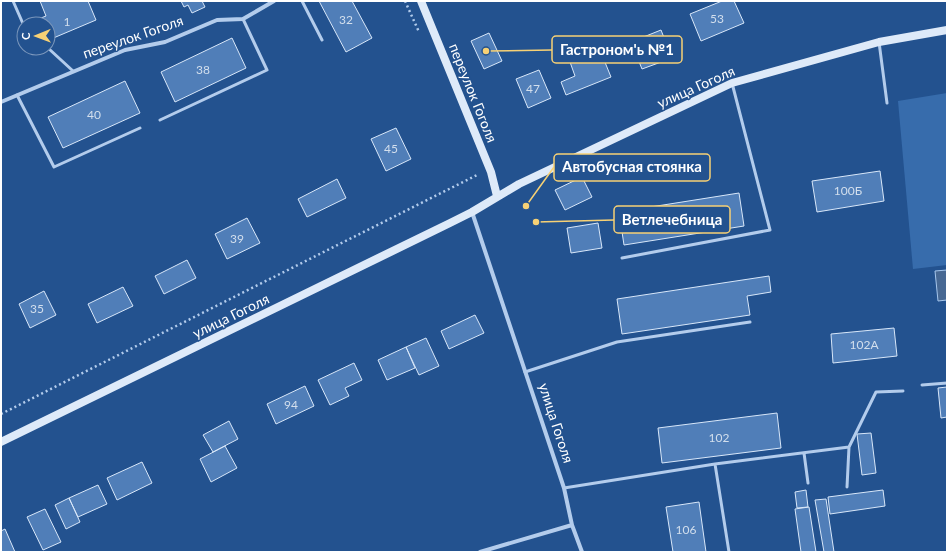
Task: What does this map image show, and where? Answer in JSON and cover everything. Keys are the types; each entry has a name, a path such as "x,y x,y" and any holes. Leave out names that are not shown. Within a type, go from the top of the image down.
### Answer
{"main road":[{"name":"переулок Гоголя","path":"421,1 491,172 497,196"},
{"name":"улица Гоголя","path":"1,442 472,212 519,184 732,83 879,42 947,30"}],"street":[{"name":"переулок Гоголя","path":"1,102 125,50 165,42 217,20 243,19 274,1"},
{"name":"улица Гоголя","path":"472,212 564,488 572,525 582,552"},
{"path":"480,552 572,525"}],"lane":[{"path":"12,1 19,16"},
{"path":"302,1 322,40"},
{"path":"160,120 267,70 243,19"},
{"path":"879,42 888,103"},
{"path":"56,55 73,71"},
{"path":"622,258 770,230 732,83"},
{"path":"17,95 54,167 140,128"},
{"path":"525,372 617,342 750,322"},
{"path":"922,385 947,383"},
{"path":"847,487 849,447 876,392 903,390"},
{"path":"564,488 715,464 849,447"},
{"path":"804,453 808,483"},
{"path":"715,464 729,552"}],"path":[{"path":"405,1 421,35"},
{"path":"1,414 479,174 476,167"}],"shaded area":[{"path":"947,93 947,265 913,269 898,101"},
{"path":"947,270 947,300 938,301 935,271"}],"building":[{"path":"40,1 88,1 96,20 56,37 56,16 46,16"},
{"path":"181,1 202,1 205,7 192,13 188,5 184,7"},
{"path":"319,1 352,1 372,38 346,52"},
{"path":"722,1 734,1 744,23 701,41 690,14"},
{"path":"661,30 672,58 642,69 631,42"},
{"path":"489,33 502,61 484,69 471,41"},
{"path":"232,38 246,68 175,102 161,72"},
{"path":"600,50 611,77 566,95 561,82 575,76 570,62"},
{"path":"539,70 551,98 528,108 516,79"},
{"path":"125,81 140,113 63,148 48,117"},
{"path":"396,128 411,159 386,171 371,139"},
{"path":"880,171 884,201 817,212 812,181"},
{"path":"582,177 592,197 565,210 555,190"},
{"path":"337,179 346,198 307,217 298,199"},
{"path":"739,193 744,226 624,245 619,212"},
{"path":"247,218 260,243 227,259 215,234"},
{"path":"598,223 602,248 571,253 567,228"},
{"path":"187,260 196,278 164,294 155,276"},
{"path":"769,276 771,292 747,296 750,315 622,334 617,299"},
{"path":"123,287 133,306 97,323 88,304"},
{"path":"44,291 56,315 30,328 19,304"},
{"path":"475,315 484,333 449,349 441,331"},
{"path":"894,328 897,356 833,363 831,334"},
{"path":"426,338 439,366 419,375 406,347"},
{"path":"406,347 415,368 387,380 378,360"},
{"path":"354,363 362,380 345,388 349,396 330,405 318,380"},
{"path":"305,386 314,406 276,424 267,404"},
{"path":"947,387 947,417 941,418 938,388"},
{"path":"777,413 781,448 662,463 658,428"},
{"path":"229,421 238,439 213,452 203,435"},
{"path":"871,433 876,473 862,475 857,434"},
{"path":"225,446 237,468 211,482 200,459"},
{"path":"142,462 152,483 117,500 107,478"},
{"path":"98,485 107,504 78,517 69,498"},
{"path":"806,490 808,507 797,508 795,492"},
{"path":"883,490 885,506 830,514 828,497"},
{"path":"69,498 80,522 66,529 55,505"},
{"path":"826,499 834,552 824,552 815,500"},
{"path":"699,502 706,552 673,552 666,507"},
{"path":"809,507 816,552 801,552 795,509"},
{"path":"45,509 61,542 43,550 27,517"},
{"path":"5,529 15,552 1,552 1,531"}],"place":[{"name":"Гастроном'ь №1","path":"486,51"},
{"name":"Автобусная стоянка","path":"526,206"},
{"name":"Ветлечебница","path":"536,222"}]}
